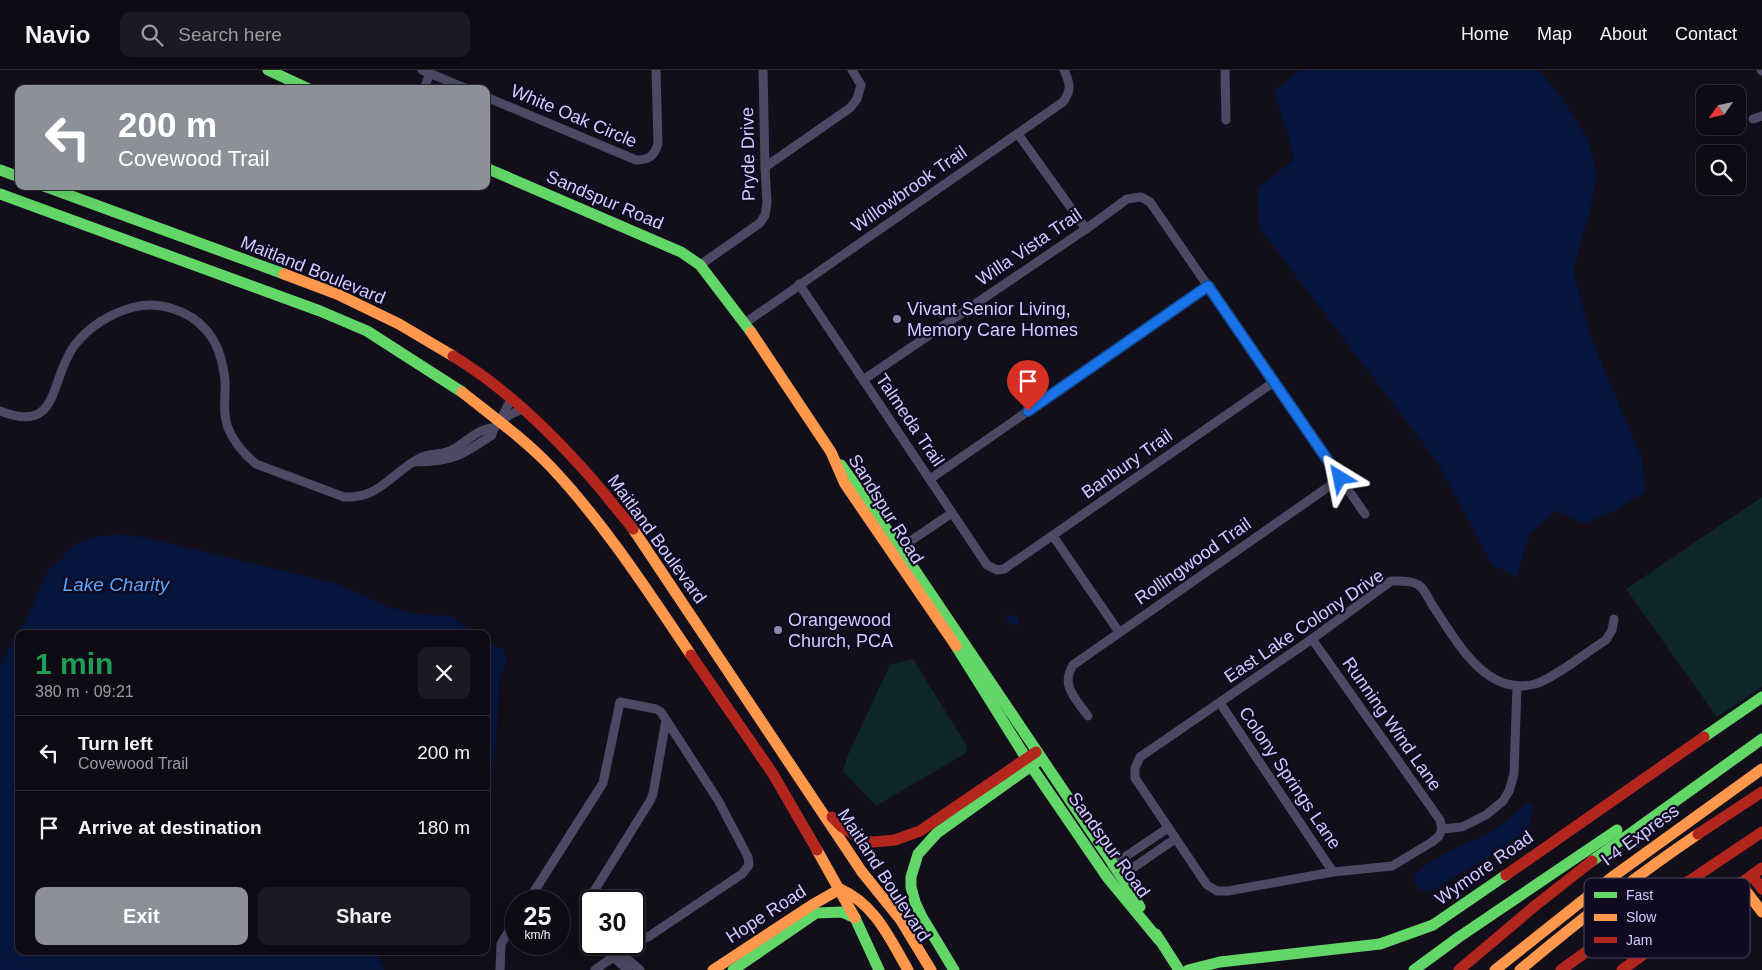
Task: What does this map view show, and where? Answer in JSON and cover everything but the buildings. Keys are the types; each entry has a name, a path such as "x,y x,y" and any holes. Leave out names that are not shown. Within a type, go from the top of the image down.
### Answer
{"main road":[{"path":"268,70 300,85"},
{"path":"0,170 15,176"},
{"name":"Sandspur Road","path":"490,170 682,252 700,265 745,322 831,452 845,484 897,551 970,652 1121,876 1179,970"},
{"name":"Maitland Boulevard","path":"55,190 337,294 399,324 461,361 511,399 576,460 629,524 862,872 924,970"},
{"name":"Maitland Boulevard","path":"0,194 320,311 367,331 452,385 496,424 532,450 564,481 612,539 773,774 840,889 879,970"},
{"name":"Sandspur Road","path":"897,551 1028,762 1107,877 1159,940"},
{"name":"Wymore Road","path":"1188,970 1220,962 1363,947 1388,941 1433,925 1762,697"},
{"path":"1459,970 1612,845 1762,739"},
{"path":"782,752 838,824 862,840 876,844 905,839 920,831 1039,755"},
{"path":"954,970 915,902 911,887 911,877 918,854 937,833 1028,762"},
{"name":"I-4 Express","path":"1610,878 1762,770"},
{"name":"I-4 Express","path":"1636,878 1667,855 1762,792"},
{"path":"1414,970 1459,937 1642,814 1672,803"},
{"path":"1694,878 1762,832"},
{"path":"1748,878 1762,868"},
{"path":"862,872 894,912 932,970"},
{"path":"1752,875 1762,890"},
{"path":"840,889 854,895 870,908 908,970"},
{"name":"Hope Road","path":"713,970 812,904 840,889"},
{"path":"1750,896 1762,912"},
{"name":"I-4 Express","path":"1495,970 1584,898"},
{"name":"Hope Road","path":"733,970 816,913 842,912 855,918"},
{"name":"I-4 Express","path":"1520,970 1584,917"},
{"path":"1423,970 1459,937"},
{"path":"1563,969 1584,954"},
{"path":"1622,970 1638,958"}],"street":[{"name":"White Oak Circle","path":"490,99 636,160 644,160 656,153 658,144 656,70"},
{"name":"Pryde Drive","path":"700,265 760,223 765,215 767,203 764,167 763,70"},
{"path":"764,167 850,108 857,99 861,85 852,70"},
{"name":"Willowbrook Trail","path":"745,322 1063,102 1069,93 1070,83 1064,70"},
{"path":"1225,70 1226,120"},
{"path":"424,85 426,72 457,85"},
{"path":"1752,119 1762,116"},
{"path":"1018,134 1086,229"},
{"name":"Willa Vista Trail","path":"863,380 1086,229 1127,199 1141,197 1150,202 1208,286"},
{"name":"Talmeda Trail","path":"799,284 987,564 997,570"},
{"path":"930,479 1208,286 1365,514"},
{"path":"0,411 12,416 28,418 39,415 48,405 74,346 97,324 121,311 146,304 167,307 188,315 206,330 215,343 225,381 224,411 228,428 234,441 245,455 256,464 344,497 357,498 368,494 412,462 450,460 468,451 492,435 496,424 511,399"},
{"name":"Banbury Trail","path":"997,570 1004,569 1053,536 1274,382"},
{"path":"496,424 522,409"},
{"name":"Rollingwood Trail","path":"1088,716 1068,686 1067,674 1073,664 1340,478"},
{"path":"897,551 952,513"},
{"path":"1053,536 1119,632"},
{"name":"East Lake Colony Drive","path":"1442,829 1439,836 1432,842 1392,866 1333,872 1228,891 1217,891 1207,885 1175,839 1135,778 1135,768 1140,757 1312,640 1392,581 1406,581 1420,586 1466,655 1482,671 1499,680 1517,686"},
{"path":"1442,829 1462,827 1486,815 1502,801 1509,791 1514,774 1517,686 1536,683 1548,678 1606,640 1612,630 1614,619"},
{"name":"Running Wind Lane","path":"1312,640 1440,820 1442,829"},
{"path":"535,890 603,783 620,702 656,708 666,720 718,800 748,857 749,865 742,874 645,938"},
{"name":"Colony Springs Lane","path":"1220,703 1333,872"},
{"path":"595,890 653,794 666,720"},
{"path":"1107,877 1113,865 1168,828"},
{"path":"1107,877 1121,876 1175,839"},
{"path":"1135,850 1142,861"},
{"path":"500,970 501,944 505,938"},
{"path":"595,970 613,955"},
{"path":"620,955 628,970"},
{"path":"624,955 640,970"}],"green space":[{"path":"1762,497 1762,687 1717,717 1626,589"},
{"path":"913,659 967,746 966,753 876,806 843,771 847,757 890,665"}],"water":[{"path":"1300,70 1539,70 1559,94 1589,141 1597,176 1589,215 1573,269 1591,338 1642,459 1645,492 1617,509 1584,524 1556,510 1529,535 1517,577 1492,565 1438,463 1259,227 1258,188 1294,160 1274,92"},
{"name":"Lake Charity","path":"116,534 147,538 338,584 388,607 415,614 451,616 470,630 20,630 30,612 48,571 76,544 93,537"},
{"path":"1011,614 1017,617 1019,621 1017,626 1006,621 1007,616"},
{"name":"Lake Charity","path":"15,638 15,955 378,955 385,970 0,970 0,664"},
{"path":"490,642 504,651 507,664 499,678 497,728 490,788"},
{"path":"1530,802 1533,808 1529,827 1516,838 1495,853 1433,890 1424,892 1419,889 1413,880 1426,865 1436,858 1492,831"}],"traffic: fast":[{"path":"268,70 300,85"},
{"path":"0,170 15,176"},
{"path":"490,170 681,252 700,265 751,332"},
{"path":"55,190 284,274"},
{"path":"0,194 320,311 367,331 462,392"},
{"path":"841,465 900,548 1140,907"},
{"path":"956,646 1031,766 1107,877 1159,940"},
{"path":"1704,737 1762,697"},
{"path":"1592,861 1762,739"},
{"path":"954,970 915,902 911,887 911,877 918,854 937,833 1041,759"},
{"path":"1414,970 1459,937 1617,830"},
{"path":"1188,970 1220,962 1380,944 1433,925 1506,875"},
{"path":"733,970 816,913 842,912 855,918"},
{"path":"855,918 879,970"},
{"path":"1156,934 1179,970"}],"traffic: slow":[{"path":"284,274 337,294 399,324 453,356"},
{"path":"751,332 831,452 845,484 956,646"},
{"path":"462,392 529,446 570,488 607,534 691,655"},
{"path":"633,529 862,872"},
{"path":"1611,878 1762,769"},
{"path":"1636,878 1698,834"},
{"path":"817,850 855,918"},
{"path":"862,872 900,919 931,970"},
{"path":"713,970 812,905 840,889"},
{"path":"840,889 863,904 872,913 888,935 908,970"},
{"path":"1750,896 1762,912"},
{"path":"1495,970 1584,899"},
{"path":"1520,970 1584,918"}],"traffic: jam":[{"path":"453,356 495,385 553,436 588,474 633,529"},
{"path":"691,655 773,774 817,850"},
{"path":"1506,875 1704,737"},
{"path":"832,817 842,827 862,840 873,842 895,840 920,831 1036,752"},
{"path":"1698,834 1762,792"},
{"path":"1694,878 1762,832"},
{"path":"1459,970 1592,861"},
{"path":"1748,878 1762,868"},
{"path":"1752,875 1762,889"},
{"path":"1561,970 1584,953"},
{"path":"1622,970 1638,958"}],"place":[{"name":"Vivant Senior Living, Memory Care Homes","path":"897,319"},
{"name":"Orangewood Church, PCA","path":"778,630"}],"route":[{"path":"1028,411 1208,286 1340,478"}]}
